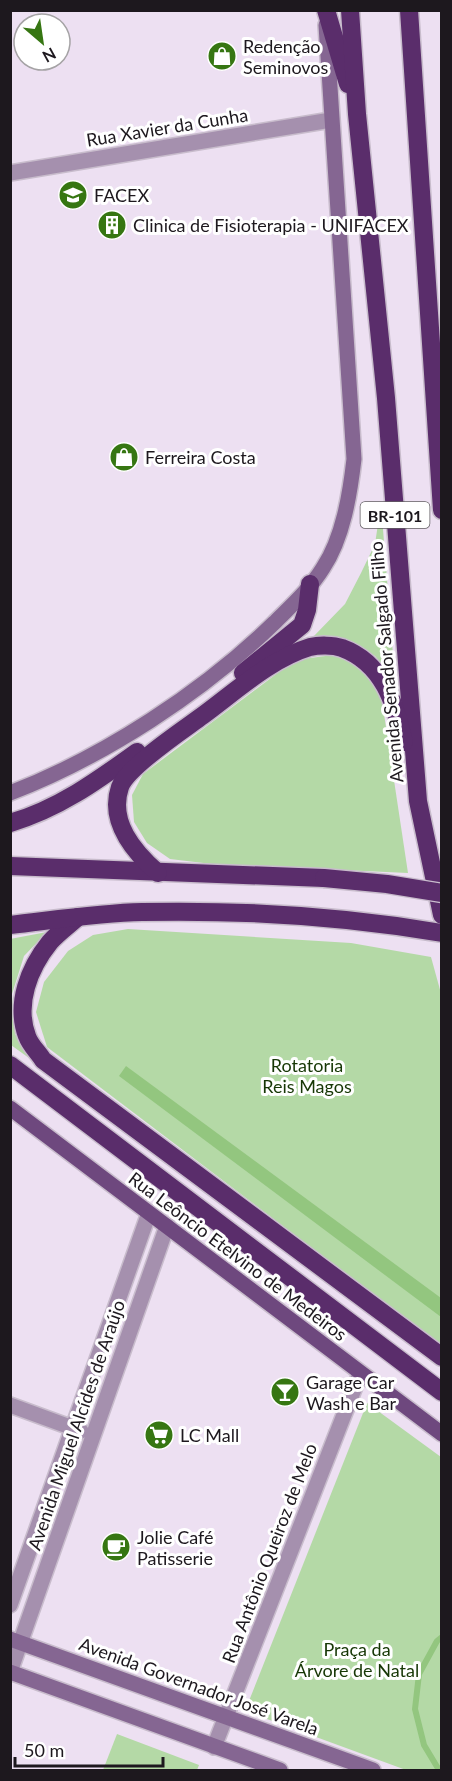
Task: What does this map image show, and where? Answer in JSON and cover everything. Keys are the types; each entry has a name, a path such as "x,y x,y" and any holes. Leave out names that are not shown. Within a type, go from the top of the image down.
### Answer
{"highway":[{"path":"326,10 357,114"},
{"name":"Avenida Senador Salgado Filho","path":"350,10 357,114 386,398 418,801 441,915"},
{"name":"BR-101","path":"409,10 441,510"},
{"path":"10,824 32,817 68,799 103,777 203,705 302,625 307,610 310,584"},
{"path":"159,873 140,857 128,841 119,823 117,804 120,786 128,772 266,670 312,646 335,646 356,653 374,668 394,704 418,801"},
{"path":"10,866 324,878 387,884 441,893"},
{"path":"10,925 141,912 316,916 441,933"},
{"path":"78,917 51,941 35,965 25,989 22,1016 28,1038 43,1060 441,1357"},
{"path":"10,1065 441,1392"}],"main road":[{"path":"10,793 50,778 126,735 240,656 299,599 324,567 340,529 350,494 354,459 331,120 326,10"},
{"name":"Rua Leôncio Etelvino de Medeiros","path":"10,1108 441,1434"},
{"name":"Avenida Governador José Varela","path":"15,1640 373,1770"},
{"path":"10,1672 280,1770"}],"street":[{"name":"Rua Xavier da Cunha","path":"10,173 331,120"},
{"name":"Avenida Miguel Alcídes de Araújo","path":"10,1605 149,1213"},
{"name":"Avenida Miguel Alcídes de Araújo","path":"10,1672 15,1640 93,1436 167,1226"},
{"name":"Rua Antônio Queiroz de Melo","path":"214,1747 360,1374"},
{"path":"10,1405 93,1436"}],"green space":[{"path":"381,504 395,680 375,656 350,641 313,637 345,604 361,573 375,544"},
{"path":"333,655 356,663 381,694 408,873 212,864 170,859 147,843 134,822 132,795 143,774 295,660"},
{"name":"Rotatoria Reis Magos","path":"128,929 351,943 431,957 442,997 441,1346 47,1047 36,1012 44,982 68,951 93,935"},
{"path":"47,932 24,956 12,994 15,1034 29,1058 11,1045 10,939"},
{"name":"Praça da Árvore de Natal","path":"367,1403 441,1457 441,1770 406,1770 245,1711"},
{"path":"117,1734 199,1765 197,1770 103,1770"}],"shaded area":[{"path":"126,1066 441,1298 441,1317 119,1076"}],"waterway":[{"path":"439,1770 424,1745 415,1709 419,1674 437,1641 442,1637"}],"place":[{"name":"Redenção Seminovos","path":"222,56"},
{"name":"FACEX","path":"73,195"},
{"name":"Clinica de Fisioterapia - UNIFACEX","path":"112,225"},
{"name":"Ferreira Costa","path":"124,457"},
{"name":"Garage Car Wash e Bar","path":"285,1392"},
{"name":"LC Mall","path":"159,1435"},
{"name":"Jolie Café Patisserie","path":"116,1547"}]}
